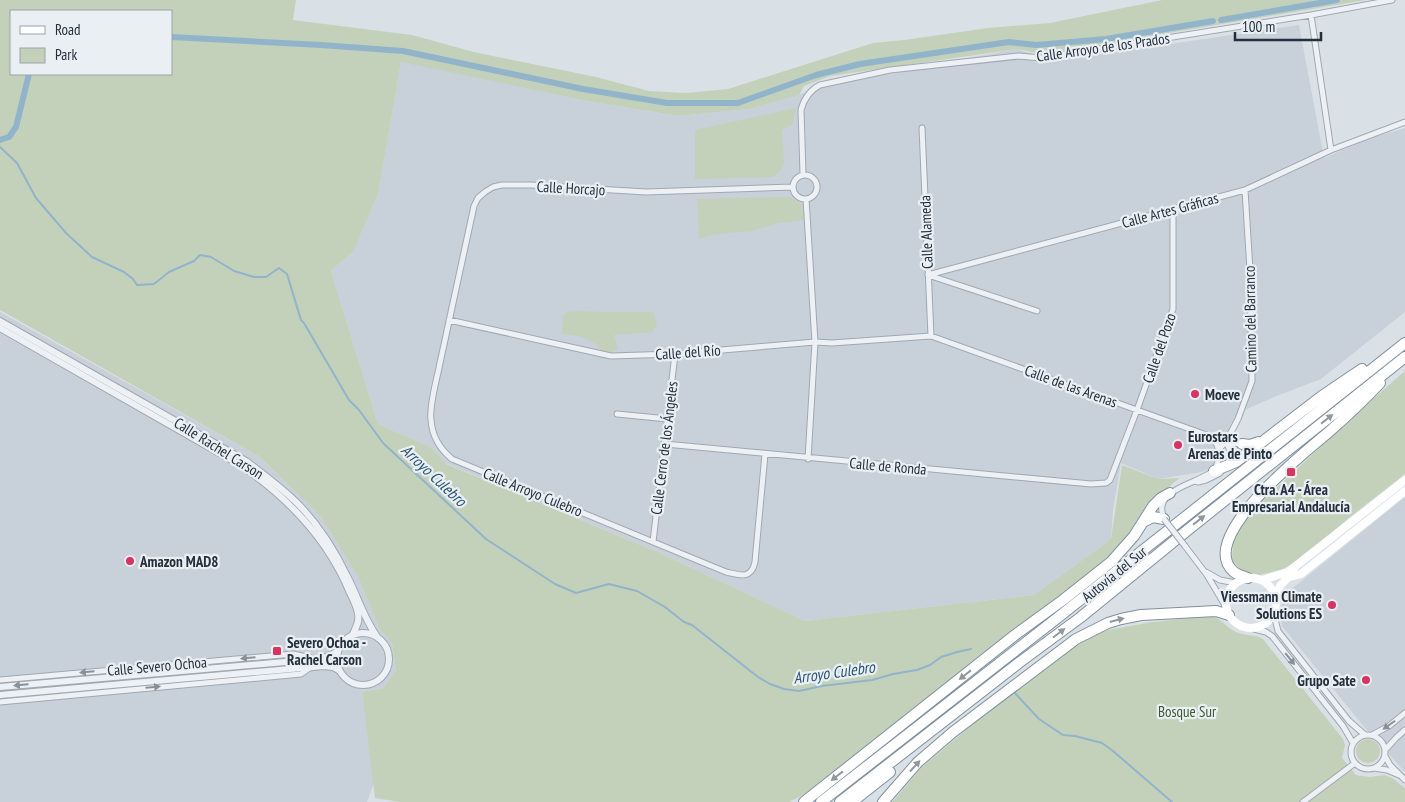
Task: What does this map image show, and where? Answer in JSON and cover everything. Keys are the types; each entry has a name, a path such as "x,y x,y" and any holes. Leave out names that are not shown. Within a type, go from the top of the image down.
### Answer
{"highway":[{"name":"Autovía del Sur","path":"821,802 1056,620 1405,343"},
{"path":"1214,471 1236,462 1322,396 1370,363 1396,350"},
{"name":"Autovía del Sur","path":"840,802 1081,617 1403,358"},
{"path":"1248,578 1233,571 1227,557 1227,543 1240,518 1257,497 1351,412 1403,358"},
{"path":"1242,444 1250,445 1264,440"},
{"path":"805,801 1111,562 1145,521 1153,506 1170,493"},
{"path":"1145,521 1153,517 1164,519"},
{"path":"1003,645 1068,603 1108,573 1128,562"},
{"path":"883,802 918,762 953,732 1089,632 1108,623 1142,615 1227,611"},
{"path":"852,802 1007,679 1020,662"}],"main road":[{"path":"1405,480 1288,572 1262,580 1248,578 1236,583 1228,593 1227,611 1237,624 1242,627 1254,629 1268,623 1276,609 1276,598 1280,586 1405,485"},
{"path":"1290,576 1301,574 1405,491"},
{"path":"1262,580 1271,587 1276,598"}],"street":[{"name":"Calle Arroyo de los Prados","path":"803,174 801,110 803,102 813,88 820,85 890,70 1018,56 1041,58 1311,15 1392,0"},
{"path":"1311,15 1331,150"},
{"name":"Calle Artes Gráficas","path":"928,275 1245,190 1331,150 1405,122"},
{"name":"Calle Alameda","path":"922,128 931,336"},
{"path":"803,174 814,178 818,185 816,193 806,199 798,197 793,187 794,180 803,174"},
{"name":"Calle Horcajo","path":"449,320 474,206 478,198 493,187 502,185 531,185 646,192 793,187"},
{"name":"Camino del Barranco","path":"1226,442 1238,419 1252,381 1250,270 1245,190"},
{"path":"806,199 815,342 808,459"},
{"name":"Calle del Pozo","path":"1110,480 1173,309 1172,210"},
{"path":"928,275 1037,312"},
{"name":"Calle Rachel Carson","path":"0,320 246,461 266,476 294,500 312,519 333,549 348,577 369,625 378,638"},
{"name":"Calle del Río","path":"449,320 611,356 675,354 815,342 832,343 931,336"},
{"name":"Calle Arroyo Culebro","path":"449,320 431,411 432,427 436,440 442,451 452,459 726,572 746,575 751,572 755,562 764,454"},
{"name":"Calle Rachel Carson","path":"0,328 242,466 264,481 309,524 330,555 345,582 359,615 357,626 352,636"},
{"name":"Calle de las Arenas","path":"931,336 1226,442 1242,444"},
{"name":"Calle Cerro de los Ángeles","path":"653,542 675,354"},
{"path":"617,414 668,419"},
{"path":"1191,483 1214,471 1220,457 1219,449 1210,436"},
{"path":"1219,449 1226,442 1229,447 1230,458 1226,467 1213,477 1182,486 1170,493 1164,501 1161,513 1200,566 1227,611"},
{"name":"Calle de Ronda","path":"665,444 808,459 1091,484 1106,484 1110,480"},
{"path":"1200,566 1220,580 1236,583"},
{"path":"1274,615 1278,631 1349,721 1365,735"},
{"path":"1254,629 1266,632 1272,636 1343,726 1353,743"},
{"path":"361,633 378,638 386,647 389,655 385,673 374,683 361,685 348,681 340,671 337,661 338,651 343,643 352,636 361,633"},
{"name":"Calle Severo Ochoa","path":"0,687 314,659 329,656 338,651"},
{"name":"Calle Severo Ochoa","path":"0,680 294,654 314,659"},
{"name":"Calle Severo Ochoa","path":"0,695 324,666 333,667 340,671"},
{"name":"Calle Severo Ochoa","path":"0,702 301,674 311,667"},
{"path":"1372,735 1405,713"},
{"path":"1373,768 1382,761 1385,753 1405,730"},
{"path":"1365,735 1372,735 1381,740 1385,753 1403,778 1387,770 1363,768 1355,762 1351,753 1353,743 1360,736 1365,735"},
{"path":"1303,802 1355,762"}],"shaded area":[{"path":"1299,25 1324,158 1370,138 1405,128 1405,312 1321,379 1240,412 1212,468 1202,472 1158,479 1121,463 1113,511 1111,539 1034,595 805,621 660,553 445,463 431,447 378,424 331,271 354,251 378,194 401,61 592,102 679,116 749,109 848,80 1017,49 1054,61"},
{"path":"0,312 260,457 321,517 358,577 379,628 392,644 396,670 383,688 362,692 374,783 367,802 0,802"},
{"path":"1405,497 1405,772 1365,728 1282,626 1281,616 1283,596"}],"green space":[{"path":"0,0 296,0 293,20 412,35 474,52 596,77 649,91 686,93 728,89 873,43 988,28 1050,23 1162,0 1366,0 1042,54 1017,49 830,76 804,86 799,95 749,109 679,116 592,102 401,62 378,194 354,251 331,271 378,424 431,447 446,464 660,553 805,621 1034,595 1111,539 1122,465 1158,479 1180,478 1145,512 1121,549 803,795 789,802 399,802 375,798 362,692 383,688 396,670 392,644 379,628 358,577 321,517 260,457 0,310"},
{"path":"796,108 792,125 782,130 784,163 780,171 773,177 695,179 695,130"},
{"path":"790,197 802,205 804,220 778,223 752,231 709,235 699,240 697,199"},
{"path":"567,312 654,312 657,325 652,332 614,335 618,349 605,354 586,338 562,334 563,316"},
{"path":"1405,371 1405,474 1297,562 1280,570 1259,575 1241,571 1232,559 1234,536 1253,510 1360,410"},
{"name":"Bosque Sur","path":"1212,616 1236,632 1263,639 1343,739 1345,745 1342,758 1356,775 1370,777 1384,775 1392,778 1405,788 1405,802 892,802 922,767 987,712 1072,648 1108,630 1152,622"},
{"path":"1368,739 1377,742 1380,751 1377,760 1368,763 1359,760 1356,751 1359,742"}],"waterway":[{"path":"1221,20 1337,0"},
{"path":"172,37 403,51 583,89 667,103 738,103 816,75 860,64 1009,42 1036,45 1106,39 1213,21"},
{"path":"0,140 9,137 16,127 29,75"},
{"name":"Arroyo Culebro","path":"0,147 17,163 36,198 66,233 92,257 124,272 137,285 154,284 169,272 194,261 200,255 211,257 234,271 254,277 266,277 279,268 287,274 301,320 349,400 359,410 383,443 486,539 555,584 576,593 609,584 637,591 665,607 684,622 692,625 758,677 784,689 799,691 822,686 872,680 917,670 930,665 941,657 971,649"},
{"name":"Arroyo Culebro","path":"1014,692 1039,719 1063,735 1102,743 1172,802"}],"place":[{"name":"Moeve","path":"1195,394"},
{"name":"Eurostars Arenas de Pinto","path":"1178,445"},
{"name":"Ctra. A4 - Área Empresarial Andalucía","path":"1291,472"},
{"name":"Amazon MAD8","path":"130,561"},
{"name":"Viessmann Climate Solutions ES","path":"1332,605"},
{"name":"Severo Ochoa - Rachel Carson","path":"277,651"},
{"name":"Grupo Sate","path":"1366,680"}]}
